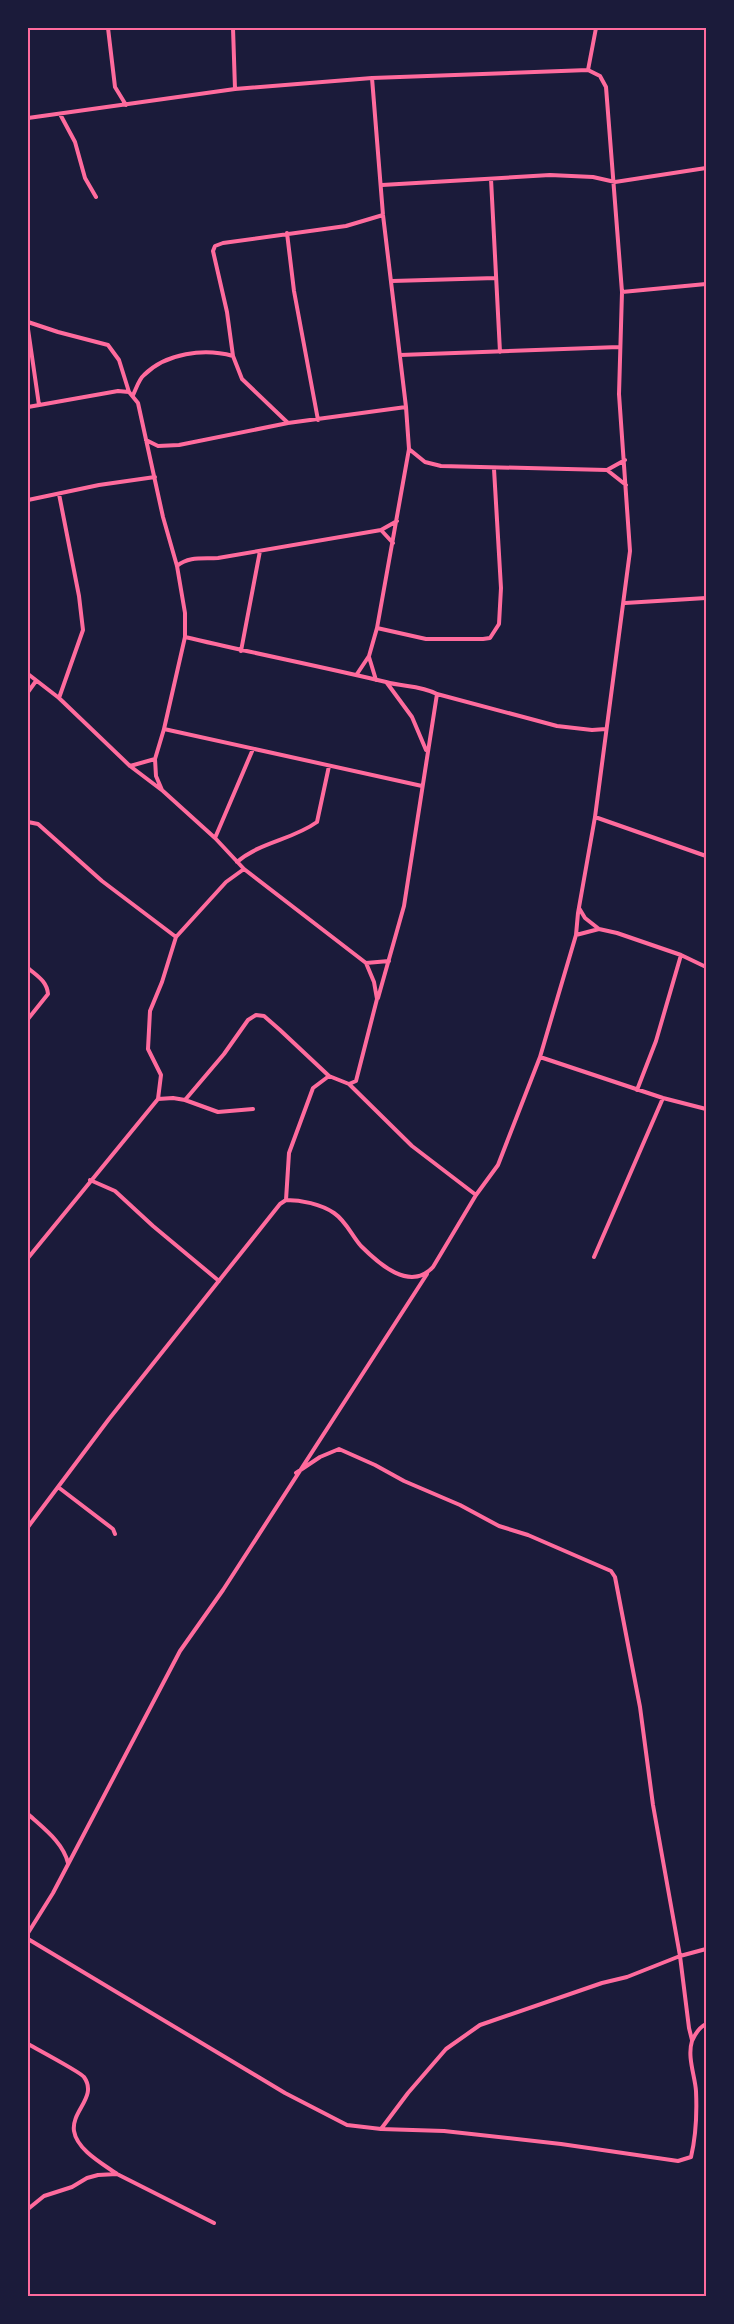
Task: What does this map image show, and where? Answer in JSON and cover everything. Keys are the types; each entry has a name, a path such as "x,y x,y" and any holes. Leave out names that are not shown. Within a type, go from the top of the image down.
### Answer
{"street":[{"path":"108,28 114,87 126,105"},
{"path":"233,28 235,88"},
{"path":"588,70 596,28"},
{"path":"28,118 235,88 372,78 588,70 600,76 606,87 615,182 622,292 618,394 625,460 630,550 625,603 619,627 595,817 578,908 576,935 540,1057 498,1165 476,1195 362,1377 296,1473 223,1590 173,1664 53,1893 28,1933"},
{"path":"357,674 369,657 377,628 409,449 384,215 372,78"},
{"path":"60,114 75,142 85,178 96,197"},
{"path":"382,185 550,175 593,177 615,182 706,168"},
{"path":"491,179 500,352"},
{"path":"288,423 242,380 232,356 227,312 213,251 215,246 223,243 287,233 346,226 384,215"},
{"path":"287,233 304,350 318,420"},
{"path":"392,281 496,278"},
{"path":"622,292 706,284"},
{"path":"28,322 108,345 119,360 131,394 138,403 177,566 185,613 185,637 164,729 155,759 156,776 163,791"},
{"path":"28,329 39,405"},
{"path":"400,356 620,347"},
{"path":"131,394 143,375 174,358 195,353 216,352 232,356"},
{"path":"28,407 112,392 131,394"},
{"path":"146,440 158,446 179,445 288,423 406,408"},
{"path":"409,449 425,462 441,466 494,469 607,470 625,460"},
{"path":"377,628 426,639 483,639 490,638 496,630 499,624 500,588 494,469"},
{"path":"607,470 626,485"},
{"path":"28,500 99,485 155,477"},
{"path":"59,494 83,630 59,698"},
{"path":"177,566 184,560 192,558 218,558 381,530 397,521"},
{"path":"381,530 393,543"},
{"path":"242,651 260,551"},
{"path":"625,603 706,598"},
{"path":"185,637 242,651 357,674 388,683 425,688 437,694 557,726 592,730 606,729"},
{"path":"369,657 376,680"},
{"path":"28,674 59,698 130,766 163,791 215,838 244,869 366,963 374,982 377,999"},
{"path":"28,692 36,681"},
{"path":"388,683 412,717 427,752"},
{"path":"349,1084 356,1081 404,906 437,694"},
{"path":"164,729 422,786"},
{"path":"215,838 253,749"},
{"path":"130,766 155,759"},
{"path":"237,862 259,848 297,835 317,822 329,766"},
{"path":"595,817 706,856"},
{"path":"28,822 38,824 108,886 176,937"},
{"path":"28,1257 158,1099 161,1075 148,1050 150,1011 162,982 176,937 226,882 244,869"},
{"path":"578,908 585,918 599,929 681,955 706,967"},
{"path":"576,935 599,929"},
{"path":"637,1090 656,1041 681,955"},
{"path":"366,963 389,960"},
{"path":"28,968 43,981 47,987 48,994 28,1019"},
{"path":"185,1100 224,1054 242,1028 256,1015 264,1016 329,1076 349,1084 412,1146 476,1195"},
{"path":"540,1057 637,1090 706,1109"},
{"path":"286,1200 289,1153 313,1088 329,1076"},
{"path":"158,1099 173,1098 185,1100 218,1112 254,1109"},
{"path":"594,1258 663,1098"},
{"path":"90,1180 115,1191 153,1226 220,1282"},
{"path":"28,1527 280,1204 286,1200 311,1204 333,1212 360,1245 399,1275 410,1278 428,1272"},
{"path":"28,1939 286,2093 347,2125 381,2130 444,2131 561,2144 678,2161 691,2157 694,2142 696,2091 691,2051 692,2040 688,2028 680,1956 653,1804 640,1707 615,1578 611,1571 528,1535 499,1526 460,1505 404,1481 375,1464 339,1449 320,1457 296,1473"},
{"path":"58,1487 113,1529 115,1534"},
{"path":"28,1814 60,1845 66,1854 68,1863"},
{"path":"381,2130 408,2093 446,2049 480,2025 602,1983 627,1977 680,1956 706,1949"},
{"path":"692,2040 701,2027 706,2024"},
{"path":"28,2044 84,2075 88,2086 88,2095 74,2123 74,2132 80,2143 91,2155 117,2174 214,2223"},
{"path":"28,2209 44,2196 72,2187 87,2178 98,2175 117,2174"}]}
